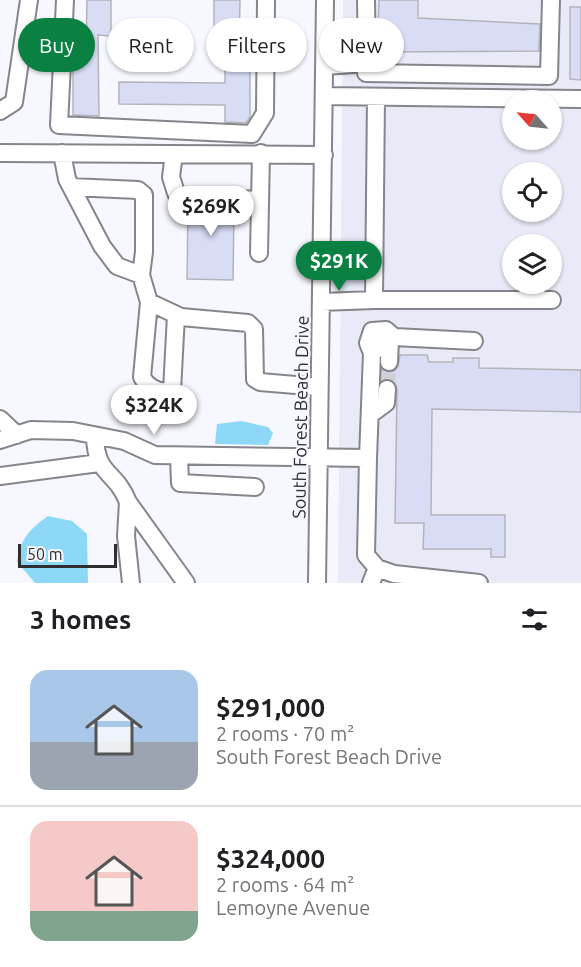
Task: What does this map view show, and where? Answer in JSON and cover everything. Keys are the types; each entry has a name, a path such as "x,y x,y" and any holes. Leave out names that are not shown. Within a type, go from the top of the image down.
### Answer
{"street":[{"path":"0,111 14,102 29,0"},
{"path":"64,0 60,125 252,134 265,113 266,0"},
{"name":"South Forest Beach Drive","path":"325,0 325,18"},
{"path":"366,0 366,18"},
{"path":"366,72 549,76 551,0"},
{"name":"South Forest Beach Drive","path":"317,583 325,72"},
{"path":"324,96 581,99"},
{"path":"374,300 376,97"},
{"path":"0,153 324,155"},
{"path":"62,153 71,187 102,246 117,266 141,275"},
{"path":"259,253 261,153"},
{"path":"174,154 171,177 176,194 188,198"},
{"path":"71,187 138,190 144,195 144,252 141,275 149,302 142,376 146,383 163,392 172,391 176,315"},
{"path":"234,199 260,200"},
{"path":"321,302 552,300"},
{"path":"149,302 176,315 248,323 254,329 255,379 260,382 319,387"},
{"path":"388,362 392,338"},
{"path":"474,341 392,338 372,353 366,555 374,576 394,574 478,583"},
{"path":"371,414 386,403 387,389"},
{"path":"0,419 17,435"},
{"path":"0,440 31,430 73,431 124,441 155,454 179,457 369,458"},
{"path":"95,436 96,457 99,463 122,487 128,502 186,583"},
{"path":"179,457 180,483 255,487"},
{"path":"0,476 99,463"},
{"path":"128,502 127,557 131,583"}],"shaded area":[{"path":"343,0 581,0 581,583 338,583 342,72 404,72 404,18 343,18"}],"water":[{"path":"241,421 268,427 273,433 268,445 215,444 217,424"},
{"path":"48,516 72,521 87,534 88,583 35,583 17,562 27,535"}],"building":[{"path":"87,0 111,0 111,18 107,18 107,36 98,35 99,116 73,115 73,72 95,72 95,18 87,18"},
{"path":"214,0 240,0 240,18 214,18"},
{"path":"379,0 418,0 418,18 540,24 539,51 404,52 404,18 378,18"},
{"path":"570,7 581,7 581,80 570,79"},
{"path":"225,72 250,72 250,117 246,123 225,122 225,105 119,104 119,82 225,83"},
{"path":"193,189 230,190 224,199 228,208 234,210 233,280 187,279 188,208 195,206 198,197"},
{"path":"400,355 427,355 429,362 453,362 453,358 479,358 479,368 581,370 581,412 432,409 431,515 505,515 505,557 491,557 491,549 423,549 424,523 395,523 397,389 392,380 381,380 382,369 388,372 394,371 398,367"}],"tunnel":[{"path":"188,198 234,199"},
{"path":"387,389 389,362"}]}
